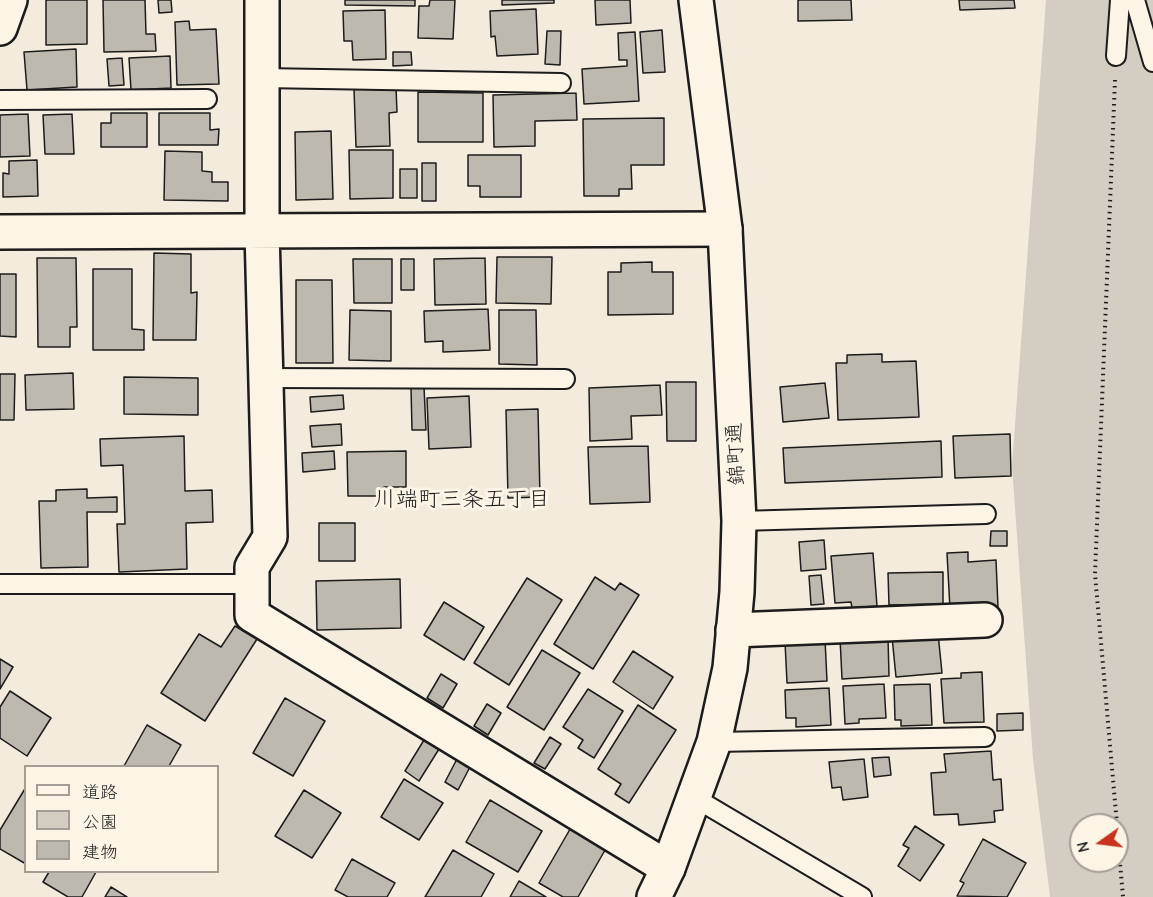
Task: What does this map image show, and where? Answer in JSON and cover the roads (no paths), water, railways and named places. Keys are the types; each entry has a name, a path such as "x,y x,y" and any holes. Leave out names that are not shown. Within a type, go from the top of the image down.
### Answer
{"street":[{"path":"0,27 10,0"},
{"path":"262,0 262,231 270,537 252,567 252,615 668,868"},
{"name":"錦町通","path":"654,897 668,868 714,742 730,668 737,592 739,521 725,229 696,0"},
{"path":"0,232 725,229"},
{"path":"733,630 985,620"}],"lane":[{"path":"1116,56 1120,0"},
{"path":"1136,0 1153,62"},
{"path":"262,78 561,83"},
{"path":"0,100 207,99"},
{"path":"266,378 566,379"},
{"path":"739,521 986,514"},
{"path":"0,584 252,584"},
{"path":"714,742 986,737"},
{"path":"695,798 862,897"}],"district":[{"name":"川端町三条五丁目","path":"462,500"}]}
